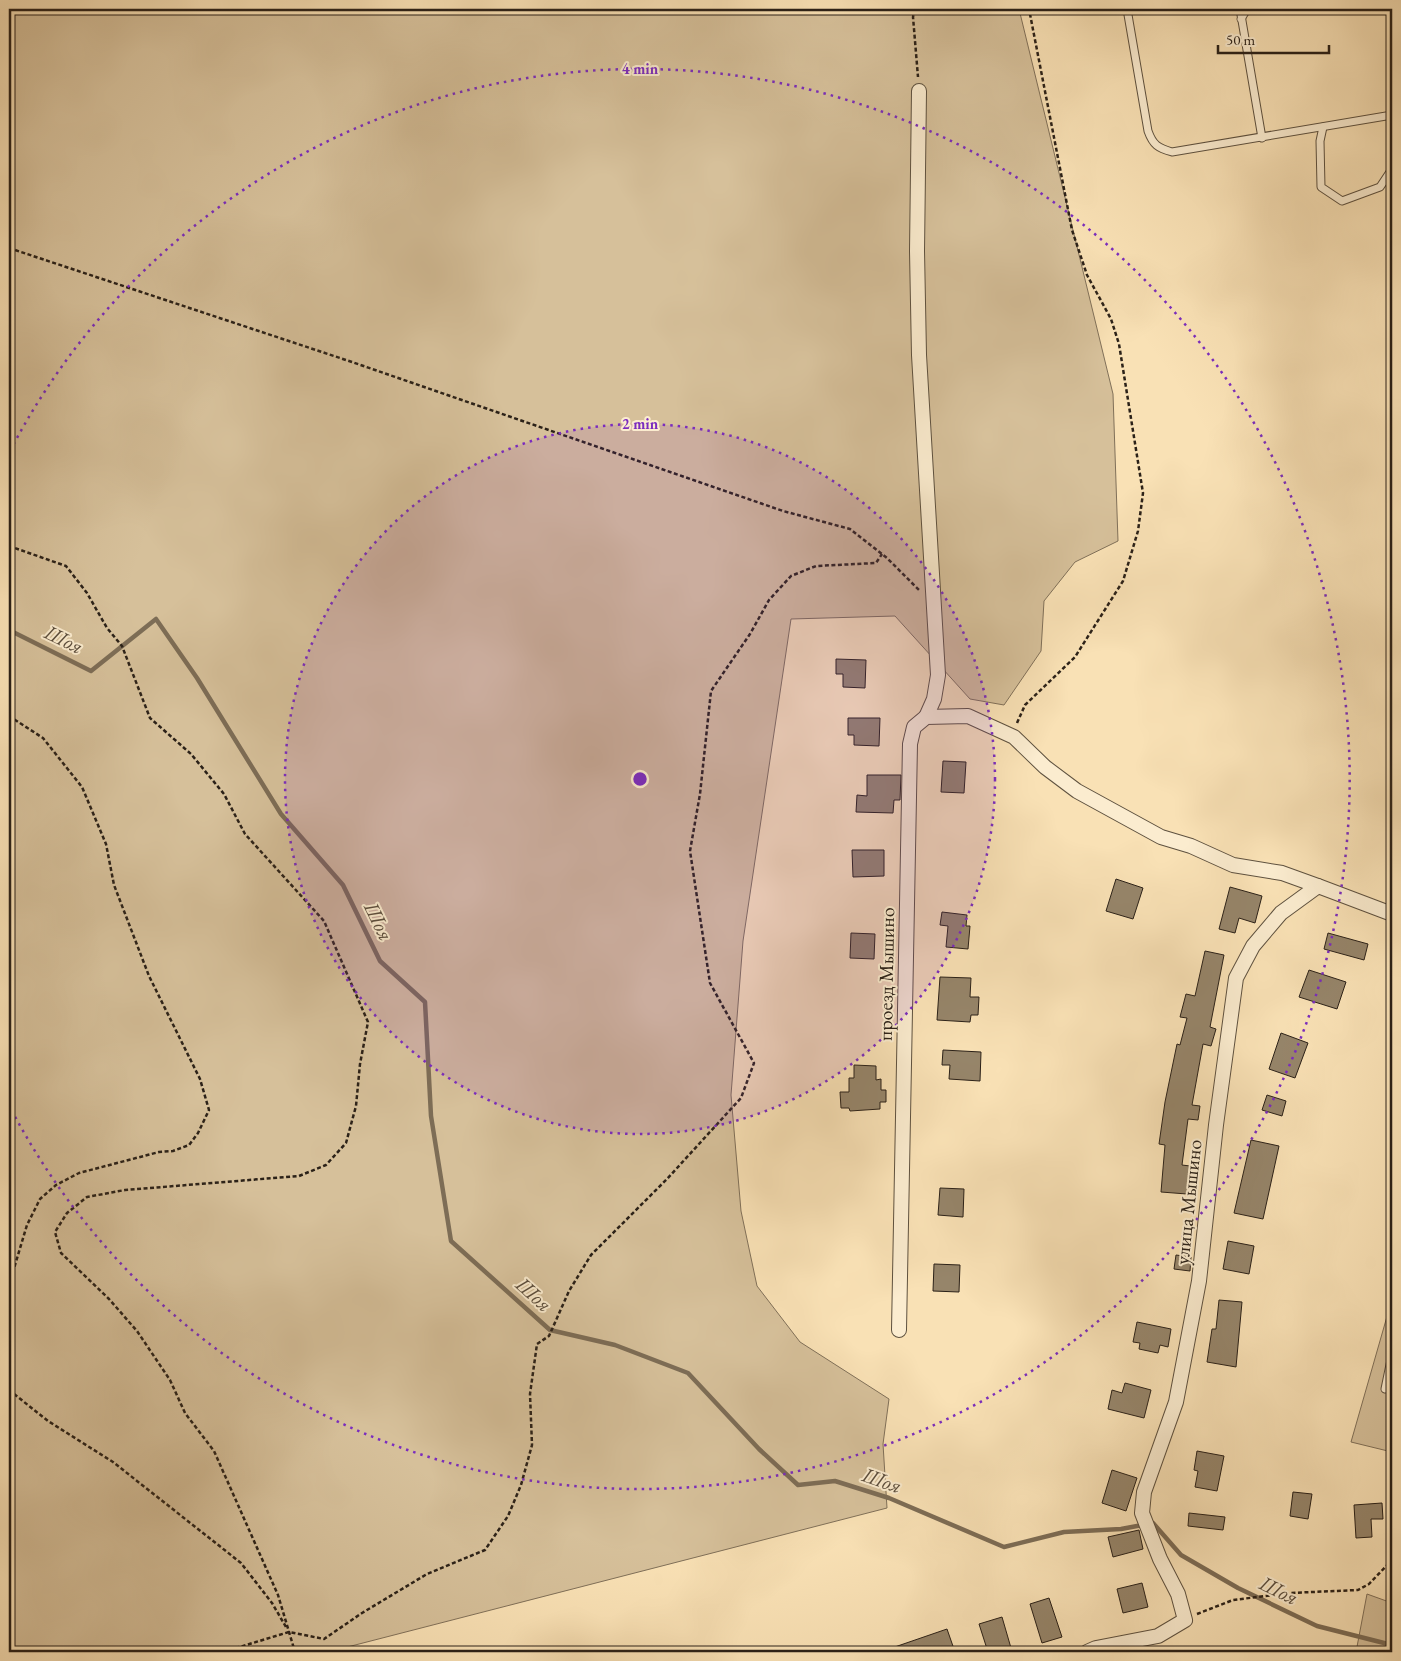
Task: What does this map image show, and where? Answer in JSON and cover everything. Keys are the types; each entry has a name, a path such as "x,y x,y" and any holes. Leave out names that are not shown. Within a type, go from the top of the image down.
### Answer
{"street":[{"name":"проезд Мышино","path":"899,1330 910,744 914,727 926,717 934,699 938,675 918,355 919,91"},
{"path":"926,717 968,716 1014,737 1045,767 1077,791 1162,837 1191,846 1233,865 1282,873 1392,914"},
{"name":"улица Мышино","path":"1185,1620 1178,1594 1160,1559 1142,1513 1143,1499 1176,1402 1200,1281 1216,1125 1236,978 1253,946 1281,913 1318,886"},
{"path":"1087,1652 1096,1648 1158,1636 1185,1620"}],"lane":[{"path":"1127,9 1152,142 1159,149 1172,152 1392,115"},
{"path":"1240,9 1262,138"},
{"path":"1241,19 1247,9"},
{"path":"1323,127 1320,141 1321,187 1342,201 1380,187 1392,169"},
{"path":"1385,1390 1392,1355"}],"path":[{"path":"915,9 913,17 919,91"},
{"path":"1014,737 1017,723 1025,705 1075,657 1123,581 1138,531 1143,493 1119,344 1111,319 1087,275 1072,230 1029,9"},
{"path":"9,248 349,361 783,511 850,528 882,554 934,606"},
{"path":"9,546 66,566 87,593 106,628 122,646 150,718 191,754 224,794 245,834 324,921 368,1022 360,1064 356,1106 346,1143 326,1165 299,1176 125,1190 88,1198 67,1213 55,1232 62,1253 109,1299 137,1331 170,1380 185,1413 214,1451 278,1595 295,1652"},
{"path":"223,1652 289,1632 324,1639 378,1603 427,1574 485,1550 508,1516 521,1485 532,1445 530,1394 537,1344 549,1336 569,1291 591,1255 667,1180 741,1098 754,1063 710,983 690,851 700,794 711,691 750,634 768,600 791,576 816,566 876,563 882,554"},
{"path":"9,716 43,738 82,787 106,844 114,885 149,976 200,1079 209,1110 198,1133 189,1145 79,1174 56,1185 40,1199 27,1225 9,1285"},
{"path":"9,1390 48,1420 113,1462 241,1563 272,1602 289,1632"},
{"path":"1185,1620 1233,1600 1290,1593 1358,1590 1369,1584 1392,1560"}],"shaded area":[{"path":"9,9 1019,9 1113,394 1118,541 1075,562 1044,601 1041,651 1004,705 970,699 895,616 791,619 743,941 731,1095 741,1211 757,1286 800,1342 889,1399 883,1444 887,1508 328,1652 9,1652"},
{"path":"1392,1299 1392,1452 1351,1442"},
{"path":"1367,1594 1392,1603 1392,1652 1356,1652"}],"building":[{"path":"836,659 866,660 865,688 843,687 843,674 836,674"},
{"path":"848,718 880,718 879,746 854,745 854,735 848,735"},
{"path":"943,761 966,762 964,793 941,792"},
{"path":"867,775 901,775 900,800 894,800 893,813 856,812 857,795 867,796"},
{"path":"852,850 884,850 884,876 853,877"},
{"path":"1116,879 1143,888 1133,919 1106,911"},
{"path":"1230,887 1262,896 1255,923 1239,918 1235,933 1219,929"},
{"path":"942,912 967,915 966,926 970,926 968,949 946,947 948,926 940,925"},
{"path":"851,933 875,934 874,959 850,958"},
{"path":"1328,933 1368,944 1364,960 1324,949"},
{"path":"1205,951 1224,955 1210,1027 1216,1029 1211,1046 1203,1044 1192,1105 1200,1106 1198,1120 1188,1119 1182,1165 1190,1166 1187,1194 1161,1192 1165,1145 1159,1144 1165,1102 1177,1044 1180,1045 1187,1018 1180,1017 1186,994 1195,996"},
{"path":"1309,970 1346,982 1337,1009 1299,997"},
{"path":"940,977 971,978 970,997 979,997 978,1015 971,1015 970,1022 937,1020"},
{"path":"1281,1033 1308,1043 1295,1078 1269,1069"},
{"path":"943,1050 981,1052 980,1081 949,1079 950,1065 942,1065"},
{"path":"854,1065 876,1066 876,1080 881,1079 881,1090 886,1090 886,1102 880,1102 880,1109 850,1111 849,1108 841,1108 840,1092 849,1092 849,1078 854,1078"},
{"path":"1267,1095 1286,1101 1282,1116 1262,1110"},
{"path":"1251,1140 1279,1146 1263,1219 1234,1213"},
{"path":"940,1188 964,1189 963,1217 938,1215"},
{"path":"1228,1241 1254,1246 1249,1274 1223,1269"},
{"path":"1176,1255 1191,1257 1190,1271 1174,1269"},
{"path":"934,1264 960,1265 959,1292 933,1291"},
{"path":"1219,1300 1242,1302 1236,1367 1207,1362 1212,1329 1216,1329"},
{"path":"1137,1322 1171,1329 1168,1347 1160,1345 1158,1353 1139,1349 1140,1343 1133,1342"},
{"path":"1125,1383 1151,1390 1144,1418 1108,1409 1112,1390 1122,1393"},
{"path":"1197,1451 1224,1456 1217,1491 1195,1487 1198,1471 1194,1470"},
{"path":"1112,1470 1137,1478 1126,1511 1102,1503"},
{"path":"1293,1492 1312,1494 1308,1519 1290,1516"},
{"path":"1382,1503 1383,1519 1371,1519 1372,1537 1356,1538 1354,1505"},
{"path":"1189,1513 1225,1517 1223,1530 1188,1526"},
{"path":"1139,1530 1143,1549 1113,1557 1108,1537"},
{"path":"1142,1583 1148,1607 1123,1613 1117,1589"},
{"path":"1049,1598 1062,1637 1042,1643 1030,1604"},
{"path":"1002,1617 1011,1648 988,1652 979,1624"},
{"path":"947,1629 955,1652 887,1652 886,1650"}],"waterway":[{"name":"Шоя","path":"9,630 91,671 156,619 197,678 281,814 343,885 380,961 425,1002 431,1116 451,1241 550,1330 615,1345 688,1373 759,1449 798,1485 835,1481 889,1498 1004,1547 1064,1532 1121,1529 1153,1523 1181,1555 1238,1588 1317,1626 1392,1645"}]}
